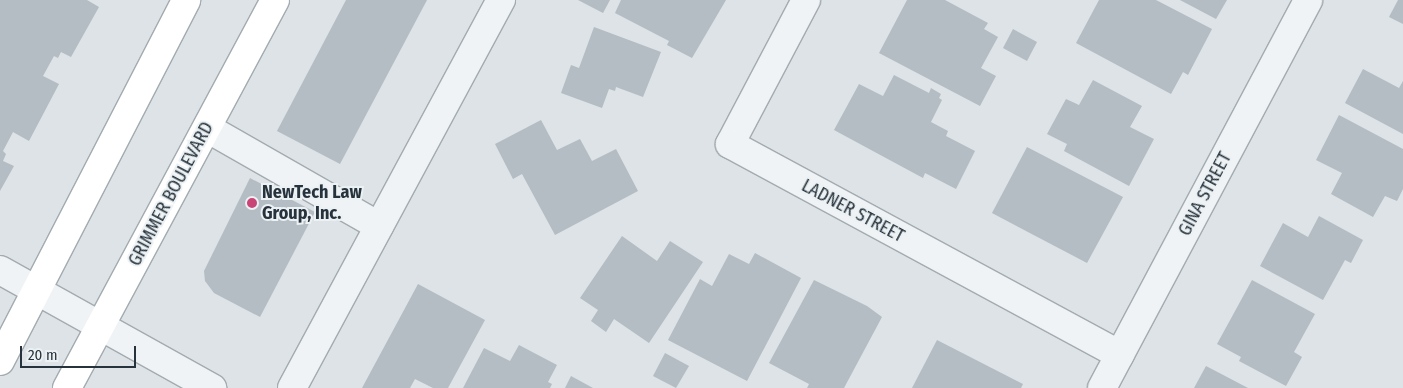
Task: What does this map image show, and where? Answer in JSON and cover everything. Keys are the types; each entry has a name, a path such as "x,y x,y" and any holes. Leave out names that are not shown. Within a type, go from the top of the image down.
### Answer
{"main road":[{"name":"GRIMMER BOULEVARD","path":"67,388 274,0"},
{"path":"0,361 38,290 180,2"}],"street":[{"path":"292,388 501,0"},
{"name":"LADNER STREET","path":"806,0 730,144 1120,355"},
{"name":"GINA STREET","path":"1102,388 1308,0"},
{"path":"206,128 379,226"},
{"path":"0,270 212,388"}],"building":[{"path":"0,0 87,0 99,7 71,57 61,52 58,58 54,56 43,76 59,84 29,141 13,132 3,151 6,154 3,161 14,166 0,191"},
{"path":"346,0 427,0 340,164 277,131"},
{"path":"578,0 610,0 603,13"},
{"path":"621,0 726,0 692,58 667,45 669,41 615,13"},
{"path":"907,0 945,0 988,23 984,29 998,37 981,68 996,76 980,106 879,53"},
{"path":"1099,0 1156,0 1212,29 1188,75 1183,72 1171,94 1076,43"},
{"path":"1180,0 1227,0 1216,19"},
{"path":"1398,0 1403,0 1403,24 1389,17"},
{"path":"594,27 661,52 643,97 616,87 615,91 609,89 602,108 561,93 571,65 579,68"},
{"path":"1013,29 1037,42 1027,61 1003,48"},
{"path":"1363,69 1399,88 1403,81 1403,134 1345,103"},
{"path":"894,75 929,93 931,88 941,94 939,98 942,100 931,122 948,131 946,136 975,151 956,189 925,173 923,178 834,130 859,84 883,96"},
{"path":"1093,80 1142,106 1130,127 1154,139 1129,186 1064,151 1067,144 1047,134 1066,99 1079,105"},
{"path":"1339,115 1403,149 1403,189 1397,201 1385,196 1373,217 1331,194 1342,173 1316,160"},
{"path":"541,120 557,150 580,139 592,161 616,149 638,191 555,235 522,174 513,179 495,144"},
{"path":"1027,147 1123,197 1087,263 992,213"},
{"path":"250,178 315,212 260,317 214,293 205,281 204,271"},
{"path":"1319,216 1363,240 1351,263 1345,260 1323,300 1260,266 1283,223 1308,237"},
{"path":"622,236 657,261 670,241 703,262 649,343 614,319 606,332 591,321 598,310 580,298"},
{"path":"755,253 801,278 747,381 668,340 700,279 712,286 729,254 749,264"},
{"path":"814,280 867,306 882,317 844,388 807,388 809,384 769,363"},
{"path":"1252,280 1315,314 1294,352 1302,357 1286,386 1239,361 1241,357 1217,344"},
{"path":"418,284 485,320 448,388 433,388 415,379 410,388 362,388"},
{"path":"937,340 1023,384 1021,388 912,388"},
{"path":"519,345 557,365 548,382 552,384 550,388 463,388 484,348 510,361"},
{"path":"665,353 689,366 676,388 653,376"},
{"path":"1206,366 1248,388 1194,388"},
{"path":"571,376 593,388 565,388"}],"place":[{"name":"NewTech Law Group, Inc.","path":"252,203"}]}
